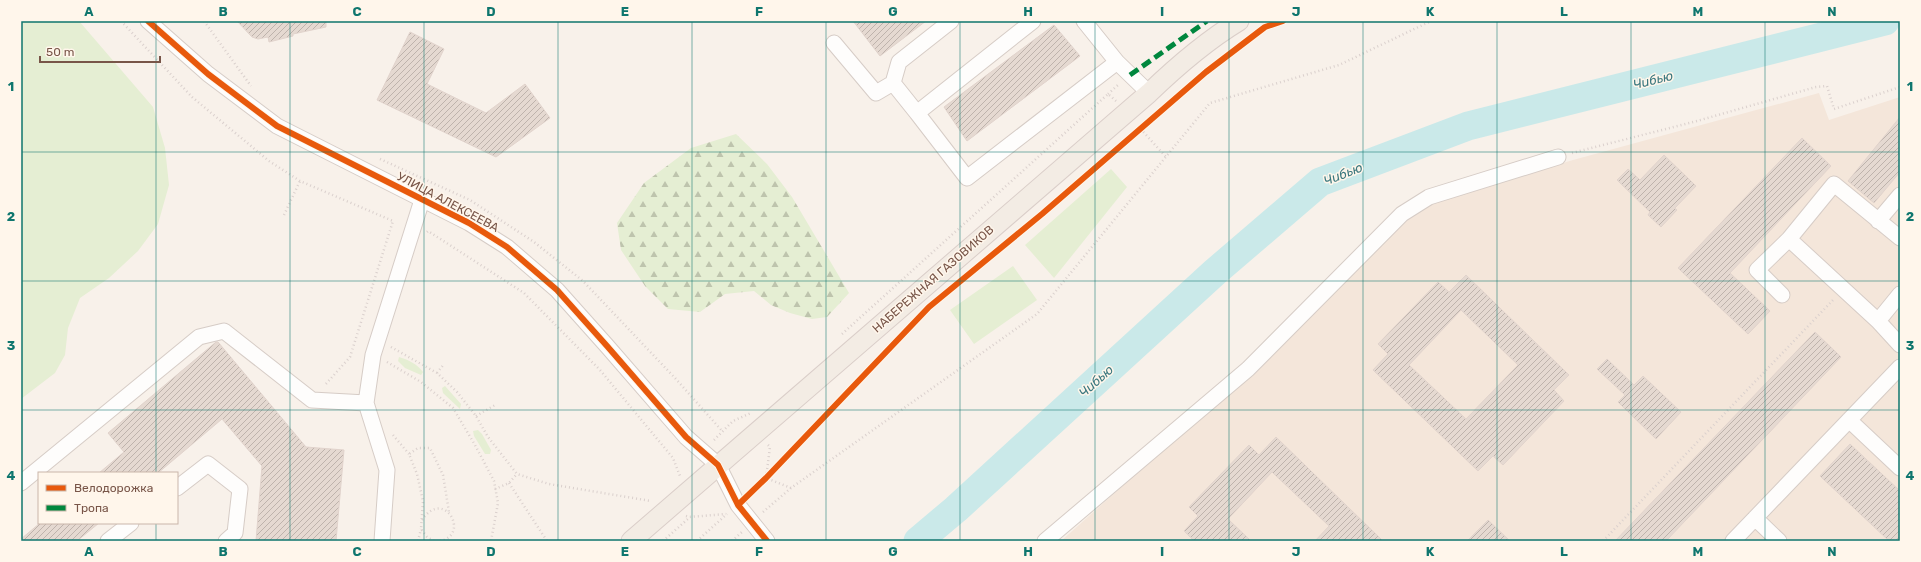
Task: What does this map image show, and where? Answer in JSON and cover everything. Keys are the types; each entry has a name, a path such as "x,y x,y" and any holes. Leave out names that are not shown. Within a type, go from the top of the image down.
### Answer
{"main road":[{"name":"НАБЕРЕЖНАЯ ГАЗОВИКОВ","path":"631,541 1149,94 1173,70 1222,31 1239,21"}],"street":[{"name":"УЛИЦА АЛЕКСЕЕВА","path":"148,21 208,74 277,126 469,223 508,247 557,290 686,437 718,465"},
{"path":"834,43 876,93 893,82 899,62 951,21"},
{"path":"917,113 1033,21"},
{"path":"1084,21 1116,62 1149,94"},
{"path":"893,82 967,178 1116,62"},
{"path":"1045,541 1248,369 1402,214 1429,197 1558,157"},
{"path":"1782,295 1757,270 1789,239 1834,184 1900,238"},
{"path":"1878,221 1900,195"},
{"path":"382,541 387,470 366,403 373,355 422,200"},
{"path":"1789,239 1878,321 1900,345"},
{"path":"1878,321 1900,294"},
{"path":"21,483 199,337 224,331 312,400 366,403"},
{"path":"1733,541 1900,367"},
{"path":"1850,420 1900,468"},
{"path":"178,487 208,464 240,489 235,533 226,541"},
{"path":"718,465 733,509 747,527 767,541"},
{"path":"1755,518 1779,541"},
{"path":"108,541 130,524"}],"path":[{"path":"121,21 192,98 269,161 300,181 394,221 350,357 312,400"},
{"path":"737,526 747,527 791,488 1037,314 1210,103 1339,65 1431,21"},
{"path":"1558,157 1697,121 1816,86 1827,86 1834,109 1900,87"},
{"path":"1135,134 1147,124"},
{"path":"284,215 300,181"},
{"path":"423,236 428,231 524,293 600,370 673,458 680,476 678,483"},
{"path":"1603,541 1843,289"},
{"path":"388,344 437,373 457,392 476,416 488,437 517,474 549,484 661,503 666,510 689,517 733,509"},
{"path":"353,348 373,355 421,382 453,408 494,481 498,503 491,541"},
{"path":"437,373 444,364"},
{"path":"476,416 495,405"},
{"path":"744,416 770,447 766,478"},
{"path":"390,431 409,454 417,474 423,501 422,521 418,541"},
{"path":"409,454 418,448 430,448 443,475 449,512 454,521 453,532 446,540 440,541"},
{"path":"760,484 777,467"},
{"path":"495,489 509,483 517,474"},
{"path":"766,478 791,488"},
{"path":"509,483 547,541"},
{"path":"422,521 428,512 438,508 449,512"},
{"path":"732,520 733,509"},
{"path":"697,541 733,509"},
{"path":"663,541 689,517"},
{"path":"421,529 427,538 434,541"}],"shaded area":[{"path":"1819,93 1829,120 1900,97 1900,541 1061,541 1297,330 1407,218 1428,204 1573,160"}],"green space":[{"path":"21,21 79,21 153,107 165,148 169,185 158,224 138,251 109,278 80,298 68,328 65,355 55,373 21,399"},
{"path":"736,134 767,164 792,197 849,293 827,317 812,319 790,313 771,305 754,291 725,294 700,312 668,309 645,286 621,250 617,223 644,183 691,148"},
{"path":"1111,169 1127,187 1054,278 1025,245"},
{"path":"1013,266 1037,300 974,344 950,310"},
{"path":"399,357 418,367 423,372 421,375 405,368 398,361"},
{"path":"445,386 461,404 460,409 443,393 442,388"},
{"path":"478,430 491,450 490,454 485,454 474,436 473,431"}],"building":[{"path":"237,21 326,21 326,27 293,34 293,36 269,42 268,37 258,39 252,37"},
{"path":"853,21 926,21 880,56"},
{"path":"1054,25 1080,56 967,141 944,107"},
{"path":"410,32 444,49 427,84 486,113 525,84 550,118 496,157 377,100"},
{"path":"1900,117 1900,172 1874,203 1848,181"},
{"path":"1802,138 1831,166 1730,273 1770,311 1748,334 1678,268"},
{"path":"1664,155 1696,186 1675,208 1677,210 1661,227 1648,215 1650,212 1617,180 1628,169 1640,180"},
{"path":"1466,275 1569,375 1554,390 1564,401 1503,465 1493,456 1478,471 1373,370 1388,354 1378,344 1438,282 1449,292","holes":["1461,310 1518,365 1466,419 1409,365"]},
{"path":"1815,332 1841,357 1666,541 1615,541"},
{"path":"216,342 218,342 306,447 344,450 336,541 256,541 262,466 222,419 159,472 100,472 124,452 108,433"},
{"path":"1607,359 1634,385 1643,376 1681,412 1656,439 1618,402 1625,395 1597,369"},
{"path":"1276,437 1383,541 1315,541 1329,526 1272,472 1228,519 1251,541 1194,541 1184,531 1198,516 1189,507 1249,445 1259,455"},
{"path":"1850,444 1900,491 1900,541 1889,541 1820,476"},
{"path":"1488,520 1510,541 1467,541"},
{"path":"39,524 98,524 77,541 21,541 21,539"}],"waterway":[{"name":"Чибью","path":"918,541 956,509 1215,272 1320,182 1468,126 1885,21"}],"marked path":[{"path":"1130,75 1207,21"}],"cycle path":[{"path":"148,21 208,74 277,126 469,223 507,247 557,290 686,437 718,465 738,505 767,541"},
{"path":"738,505 766,478 929,307 1042,214 1206,72 1265,27 1283,21"}]}
